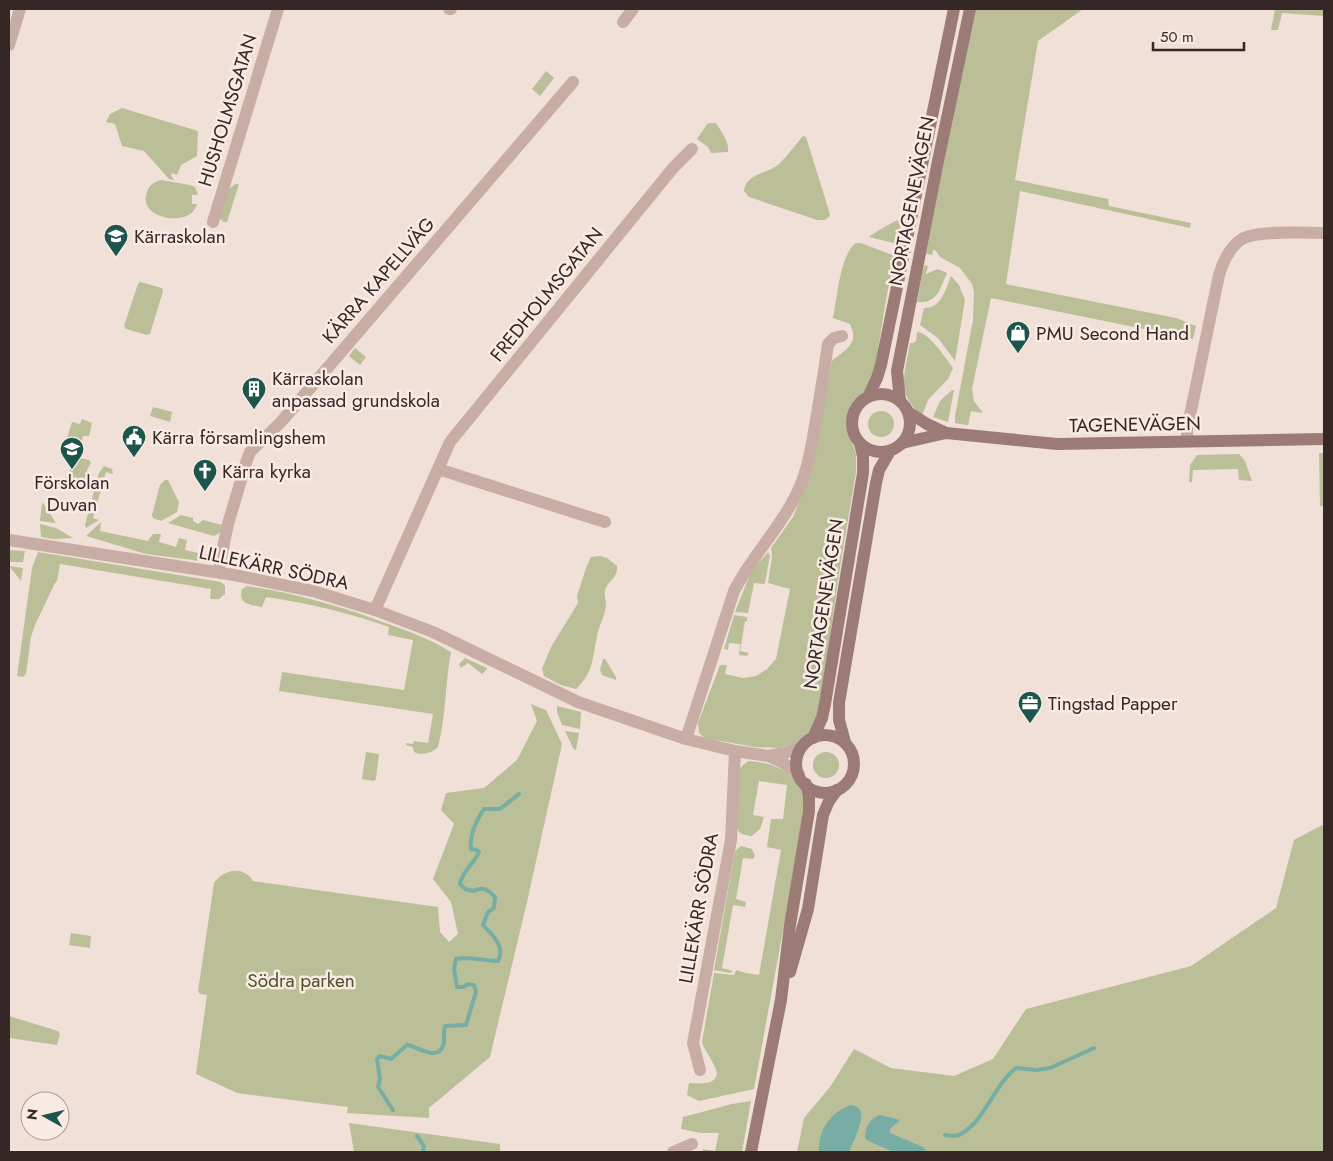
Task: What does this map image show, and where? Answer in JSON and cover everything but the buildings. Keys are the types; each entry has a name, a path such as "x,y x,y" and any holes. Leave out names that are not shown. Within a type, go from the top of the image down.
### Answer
{"street":[{"path":"9,45 20,9"},
{"name":"HUSHOLMSGATAN","path":"213,222 278,9"},
{"path":"623,22 633,9"},
{"name":"NORTAGENEVÄGEN","path":"751,1152 780,1000 809,811 809,796 797,759 822,718 862,483 863,456 860,444 854,437 852,419 854,410 860,402 868,397 878,378 954,9"},
{"name":"NORTAGENEVÄGEN","path":"900,401 897,371 927,214 970,9"},
{"name":"KÄRRA KAPELLVÄG","path":"218,572 237,489 250,452 281,422 574,82"},
{"name":"FREDHOLMSGATAN","path":"375,610 450,442 673,168 692,149"},
{"path":"1187,441 1187,430 1197,379 1219,275 1224,260 1232,248 1242,239 1255,234 1324,233"},
{"path":"686,739 734,591 742,575 788,511 804,477 828,344 834,338 842,336"},
{"path":"868,397 884,394 893,396 900,401 908,412 910,420 909,428 902,443"},
{"name":"TAGENEVÄGEN","path":"908,412 946,434"},
{"name":"TAGENEVÄGEN","path":"902,443 946,434 1057,444 1324,440"},
{"name":"NORTAGENEVÄGEN","path":"780,1000 808,909 823,815 829,801 837,790 845,785 851,777 854,768 854,759 851,750 845,742 839,720 839,703 879,470 890,451 902,443"},
{"path":"860,444 874,452 890,451"},
{"path":"438,468 605,522"},
{"name":"LILLEKÄRR SÖDRA","path":"9,540 218,572 313,591 375,610 448,639 479,656 578,702 686,739 735,751 768,756 782,762 802,779"},
{"path":"808,742 829,735 845,742"},
{"name":"LILLEKÄRR SÖDRA","path":"768,756 785,753 808,742"},
{"name":"LILLEKÄRR SÖDRA","path":"700,1070 693,1043 731,840 735,751"},
{"path":"802,779 820,792 837,790"},
{"path":"673,1152 692,1144"}],"green space":[{"path":"973,9 1083,9 1038,41 1015,180 1108,199 1109,206 1191,223 1190,228 1020,191 1006,284 1176,318 1196,326 1193,339 991,298 972,389 974,401 983,413 971,411 968,425 966,425 955,423 955,416 973,320 974,292 972,284 960,268 940,257 936,251 933,250 932,255 926,254"},
{"path":"1275,9 1324,9 1324,16 1282,13 1278,30 1271,30"},
{"path":"546,71 554,78 540,96 532,89"},
{"path":"122,108 198,131 197,156 181,165 177,175 172,173 171,175 174,180 169,179 144,151 122,146 115,124 106,122 110,114"},
{"path":"709,123 716,123 723,133 728,152 711,153 708,147 697,139"},
{"path":"803,136 806,137 829,211 830,216 825,220 817,220 749,197 744,191 746,185 753,177 780,163"},
{"path":"161,180 195,187 198,195 192,195 192,204 197,204 193,212 176,218 156,214 149,209 146,201 149,187"},
{"path":"235,184 239,184 227,222 223,222 220,218 228,190"},
{"path":"901,219 898,244 869,237 895,221"},
{"path":"856,243 861,243 895,256 874,374 868,387 851,406 847,417 847,430 856,455 856,473 840,567 820,708 811,732 804,739 780,748 754,747 705,738 699,733 698,723 720,665 727,665 725,674 743,678 756,676 767,669 776,659 790,589 768,583 772,557 771,548 793,517 805,488 832,361 846,350 852,342 853,331 850,324 833,318 846,257"},
{"path":"925,265 928,266 926,274 938,269 947,273 934,298 924,302 917,302 922,273"},
{"path":"951,276 959,285 965,300 955,361 938,338 920,325 924,308 939,302"},
{"path":"140,282 162,288 163,291 150,334 147,335 126,329 124,326"},
{"path":"917,332 927,336 932,341 953,368 948,379 928,400 922,416 908,399 904,383 910,343 916,341"},
{"path":"355,348 366,357 360,365 349,356"},
{"path":"954,390 948,422 933,417 940,401"},
{"path":"153,407 172,412 170,422 150,416"},
{"path":"881,411 890,415 894,424 890,433 881,437 872,433 868,424 872,415"},
{"path":"82,419 92,423 89,436 83,436 78,453 64,448 72,422 80,424"},
{"path":"1319,453 1324,453 1324,506 1320,506"},
{"path":"1239,454 1245,461 1252,481 1239,480 1238,469 1193,470 1192,482 1189,482 1190,465 1197,455"},
{"path":"73,457 89,460 91,463 81,490 63,483 70,470"},
{"path":"104,466 112,469 113,474 106,472 93,518 99,520 86,528 85,525 99,473"},
{"path":"165,480 168,480 179,502 177,512 161,521 153,518 152,515 160,485"},
{"path":"43,503 56,523 40,521"},
{"path":"181,515 193,518 193,521 198,524 203,520 222,525 221,532 214,536 168,523"},
{"path":"101,522 100,531 148,541 153,534 161,534 159,542 176,547 179,538 187,540 185,550 207,555 210,547 215,552 215,558 212,562 208,562 146,554 86,536"},
{"path":"40,524 56,528 73,538 53,539 41,537"},
{"path":"9,550 25,551 23,562 9,562"},
{"path":"38,552 221,582 225,586 225,594 219,599 210,599 211,589 60,564 57,581 31,637 26,674 23,677 17,676 32,568"},
{"path":"768,552 770,556 765,583 754,583 748,613 735,612 751,572"},
{"path":"600,556 607,558 617,566 617,570 605,590 606,606 590,669 587,676 576,689 561,685 544,676 542,669 551,647 578,603 577,596 591,557"},
{"path":"9,566 23,568 21,581"},
{"path":"247,586 319,601 354,612 412,633 451,652 443,724 438,747 433,751 420,754 414,752 413,747 406,745 406,743 413,744 414,741 428,743 433,714 279,691 282,672 404,690 413,640 388,635 389,627 313,605 266,597 262,607 246,603 241,598 241,594 242,589"},
{"path":"734,615 747,617 740,651 749,653 747,656 739,655 740,644 729,643 728,650 724,649"},
{"path":"465,658 487,669 482,674 468,663 461,668 459,664"},
{"path":"603,659 605,659 616,680 602,675 600,670"},
{"name":"Södra parken","path":"531,704 546,710 562,744 490,1057 429,1108 429,1118 347,1113 348,1107 237,1093 196,1074 207,995 200,994 198,991 214,883 218,878 228,872 239,871 249,876 253,881 438,907 440,932 449,942 458,934 451,902 433,879 454,824 441,810 446,793 484,788 517,760 537,721"},
{"path":"557,706 581,712 580,729 562,725 557,712"},
{"path":"565,731 579,733 576,750 573,748"},
{"path":"366,752 379,754 376,779 374,781 362,779"},
{"path":"826,752 835,756 839,765 835,774 826,778 817,774 813,765 817,756"},
{"path":"749,761 768,764 786,772 799,785 803,794 804,804 794,870 754,1089 699,1101 687,1095 689,1083 705,1083 713,1081 716,1077 714,1066 702,1042 714,973 734,975 736,970 759,975 781,850 767,847 771,819 783,819 787,785 759,781 753,815 764,817 760,829 752,836 741,833 737,828 739,770"},
{"path":"1324,824 1324,1152 797,1152 804,1118 830,1087 854,1049 891,1068 954,1076 993,1059 1026,1009 1191,966 1276,908 1294,840"},
{"path":"741,846 752,849 755,856 753,859 743,858 736,899 746,902 745,907 733,905 722,968 733,971 730,973 714,970 735,851"},
{"path":"71,933 91,936 90,948 69,945"},
{"path":"9,1016 58,1031 60,1034 57,1045 9,1038"},
{"path":"751,1101 742,1152 702,1152 703,1149 715,1151 719,1133 701,1133 681,1129 683,1117"},
{"path":"349,1123 500,1144 500,1152 354,1152"}],"water":[{"path":"851,1105 861,1112 861,1121 849,1152 819,1152 823,1130 831,1117"},
{"path":"880,1115 900,1120 890,1129 890,1133 923,1147 927,1152 894,1152 868,1141 865,1138 867,1127 873,1118"}],"waterway":[{"path":"393,1110 378,1087 380,1079 377,1059 380,1056 391,1059 407,1045 432,1053 440,1051 444,1044 445,1026 466,1025 476,992 474,985 468,984 463,987 457,987 454,969 456,959 498,961 500,956 497,941 483,925 488,912 494,908 495,897 485,890 474,891 465,889 460,884 463,875 479,852 471,849 471,839 476,823 484,809 500,809 519,794"},
{"path":"945,1135 957,1136 970,1128 1008,1075 1016,1068 1037,1070 1050,1068 1094,1048"},
{"path":"417,1136 424,1146 423,1152"}],"place":[{"name":"Kärraskolan","path":"116,257"},
{"name":"PMU Second Hand","path":"1018,354"},
{"name":"Kärraskolan anpassad grundskola","path":"254,410"},
{"name":"Kärra församlingshem","path":"134,458"},
{"name":"Förskolan Duvan","path":"72,470"},
{"name":"Kärra kyrka","path":"205,492"},
{"name":"Tingstad Papper","path":"1030,724"}]}
